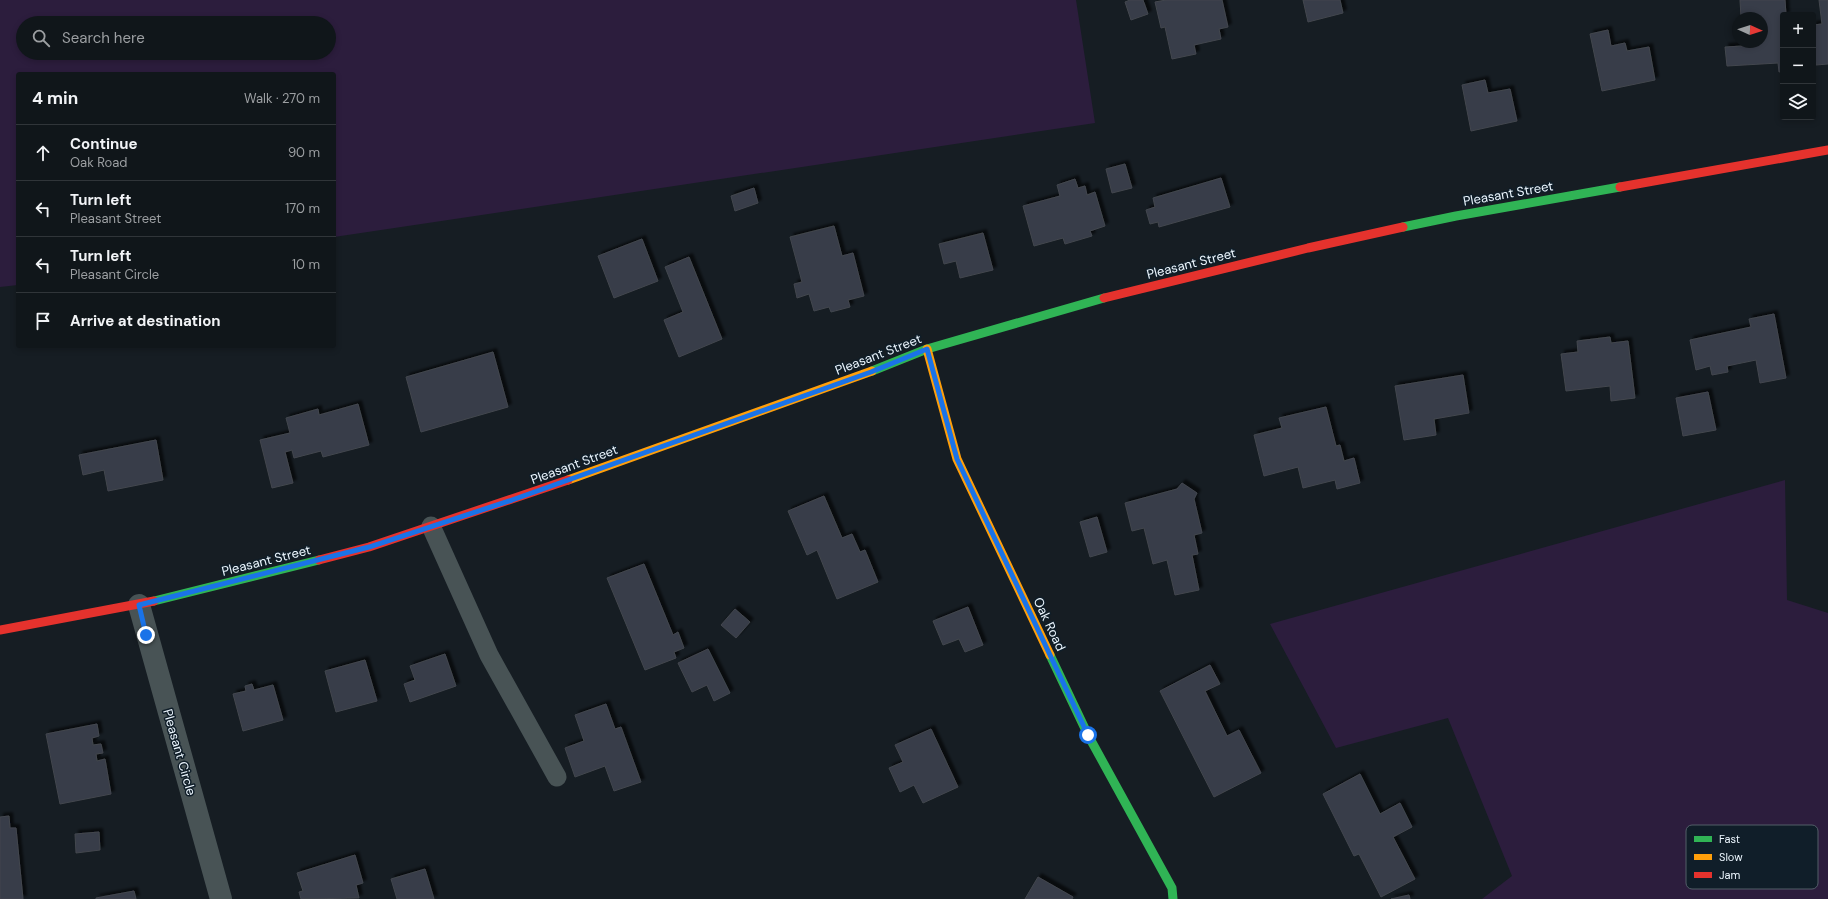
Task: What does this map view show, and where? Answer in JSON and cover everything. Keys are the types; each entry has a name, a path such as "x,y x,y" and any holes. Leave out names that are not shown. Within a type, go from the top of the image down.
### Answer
{"main road":[{"name":"Pleasant Street","path":"0,630 139,605 369,547 512,500 833,385 927,349 1117,294 1308,248 1456,216 1828,150"},
{"name":"Oak Road","path":"927,349 957,459 1088,735 1172,888 1173,899"}],"street":[{"name":"Pleasant Circle","path":"139,605 221,899"}],"lane":[{"path":"431,526 489,655 556,777"}],"shaded area":[{"path":"0,0 1076,0 1095,123 336,237 336,72 16,72 16,285 0,287"},
{"path":"1785,480 1787,600 1828,613 1828,899 1482,899 1512,876 1448,718 1336,748 1270,624"}],"building":[{"path":"1130,0 1143,0 1148,14 1131,20 1125,2"},
{"path":"1166,0 1222,0 1228,27 1219,29 1221,39 1194,45 1196,54 1172,59 1165,27 1161,28 1155,2"},
{"path":"1303,0 1340,0 1343,13 1308,22"},
{"path":"1740,0 1785,0 1786,12 1780,12 1780,72 1778,63 1727,66 1725,47 1768,48 1768,12 1741,12"},
{"path":"1819,0 1828,0 1828,64 1816,65 1816,25 1822,24"},
{"path":"1608,30 1611,46 1625,43 1627,51 1649,47 1655,80 1602,91 1590,34"},
{"path":"1485,80 1488,93 1510,89 1517,121 1471,131 1462,85"},
{"path":"1125,164 1132,188 1112,193 1106,169"},
{"path":"1221,178 1230,207 1159,227 1158,222 1150,224 1146,210 1155,207 1153,198"},
{"path":"1075,179 1078,188 1085,186 1087,195 1095,192 1105,226 1090,231 1092,236 1065,244 1063,238 1034,246 1023,206 1060,196 1057,185"},
{"path":"754,188 758,203 735,211 731,196"},
{"path":"834,226 842,256 853,253 864,296 848,300 850,307 831,312 829,307 814,311 809,294 797,298 794,284 802,282 790,237"},
{"path":"983,233 993,270 960,278 956,261 944,264 939,244"},
{"path":"642,239 658,281 614,298 598,256"},
{"path":"689,257 722,339 679,357 664,320 683,312 665,267"},
{"path":"1774,314 1786,378 1760,383 1756,360 1727,366 1728,372 1712,375 1710,366 1696,370 1690,340 1751,327 1749,319"},
{"path":"1610,337 1611,343 1628,341 1635,398 1611,401 1610,386 1566,391 1561,354 1578,352 1577,341"},
{"path":"493,352 508,407 421,432 406,377"},
{"path":"1463,375 1469,413 1434,419 1436,435 1404,440 1395,386"},
{"path":"1708,392 1716,430 1683,436 1676,398"},
{"path":"358,404 369,445 323,457 321,451 294,458 292,450 285,452 293,483 272,488 260,440 290,433 286,418 318,409 319,415"},
{"path":"1326,407 1336,446 1340,445 1344,461 1354,458 1360,483 1337,489 1335,480 1303,488 1298,467 1264,476 1254,435 1282,428 1279,418"},
{"path":"156,440 163,480 108,491 104,470 83,475 79,455"},
{"path":"1182,483 1197,493 1194,499 1202,533 1194,535 1198,554 1192,555 1199,590 1175,595 1167,560 1153,564 1144,528 1132,531 1125,503 1177,489"},
{"path":"824,496 842,538 852,534 860,552 865,550 878,582 837,599 817,550 807,555 788,511"},
{"path":"1097,517 1107,552 1090,557 1080,522"},
{"path":"644,564 673,635 678,632 684,648 674,652 676,658 645,670 607,578"},
{"path":"968,607 983,645 965,652 959,639 943,645 933,621"},
{"path":"735,609 750,622 736,638 721,625"},
{"path":"708,649 730,693 714,701 707,685 692,692 678,663"},
{"path":"445,654 456,686 410,702 404,684 415,680 410,666"},
{"path":"365,660 377,701 336,712 325,671"},
{"path":"1210,665 1220,684 1205,691 1227,736 1239,730 1261,773 1214,797 1160,691"},
{"path":"252,684 254,690 273,685 283,720 243,731 233,694 246,691 245,686"},
{"path":"606,704 615,729 621,727 641,782 614,791 605,766 575,777 565,748 584,741 575,715"},
{"path":"97,724 99,736 92,738 93,745 101,744 103,753 96,754 97,761 105,759 111,794 60,804 46,734"},
{"path":"931,729 958,787 923,803 914,785 900,792 889,768 903,762 895,745"},
{"path":"1360,774 1380,814 1400,803 1412,827 1393,837 1415,879 1381,897 1359,854 1354,856 1323,794"},
{"path":"9,816 10,828 16,828 23,899 0,899 0,817"},
{"path":"99,832 100,850 76,853 75,834"},
{"path":"355,855 363,883 356,885 359,898 301,899 299,892 303,891 297,873"},
{"path":"425,869 434,899 397,899 391,879"},
{"path":"1038,877 1073,897 1072,899 1025,899"},
{"path":"134,891 136,899 96,899 96,898"},
{"path":"1409,895 1410,899 1391,899"}],"traffic: fast":[{"path":"1403,227 1456,216 1620,187"},
{"path":"872,371 927,349 1104,298"},
{"path":"154,601 319,560"},
{"path":"1050,655 1088,735 1172,888 1173,899"}],"traffic: slow":[{"path":"927,349 957,459 1050,655"},
{"path":"568,480 872,371"}],"traffic: jam":[{"path":"1620,187 1828,150"},
{"path":"1104,298 1308,248 1403,227"},
{"path":"319,560 369,547 568,480"},
{"path":"0,630 154,601"}],"route":[{"path":"146,635 139,605 369,547 512,500 871,372 927,349 957,459 1088,735"}]}
